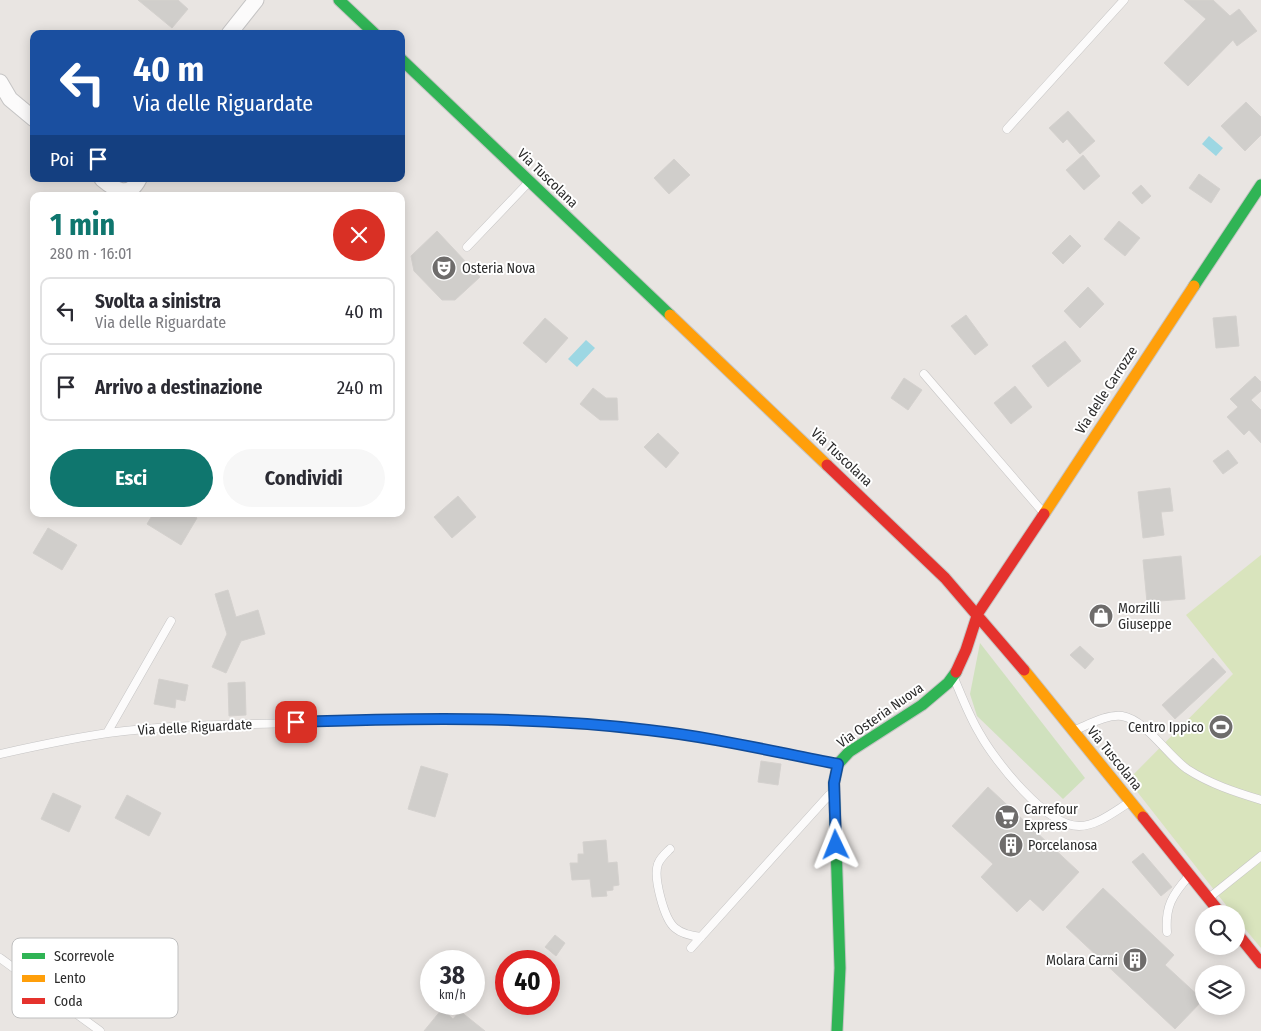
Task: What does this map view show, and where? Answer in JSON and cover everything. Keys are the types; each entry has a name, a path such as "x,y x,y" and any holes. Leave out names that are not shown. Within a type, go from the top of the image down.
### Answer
{"main road":[{"path":"339,0 370,30"},
{"name":"Via Tuscolana","path":"405,63 880,514 978,613 1214,905"},
{"name":"Via delle Carrozze","path":"978,613 1261,185"},
{"name":"Via Osteria Nuova","path":"837,1031 840,961 834,790 838,764 849,752 931,698 954,676 964,656 978,613"},
{"path":"1245,943 1261,963"}],"street":[{"path":"232,30 256,0"},
{"path":"0,82 6,95 30,116"},
{"path":"106,182 115,190 122,192 132,189 137,182"}],"lane":[{"path":"1007,129 1124,0"},
{"path":"467,247 529,181"},
{"path":"924,374 1044,512"},
{"path":"107,733 171,621"},
{"path":"954,676 972,721 992,753 1032,798 1059,821 1070,825 1088,825 1130,801"},
{"path":"1074,730 1114,716 1128,717 1140,724 1174,758 1196,774 1218,786 1261,800"},
{"name":"Via delle Riguardate","path":"0,754 107,733 178,727 380,720 539,722 673,733 838,764"},
{"path":"691,948 834,790"},
{"path":"670,849 658,864 656,872 665,910 674,928 690,936 701,937"},
{"path":"1209,898 1261,856"},
{"path":"1168,932 1168,903 1175,891 1190,875"},
{"path":"0,958 12,967"},
{"path":"82,1018 100,1031"}],"green space":[{"name":"Centro Ippico","path":"1261,555 1261,948 1245,929 1245,905 1226,905 1128,780 1233,674 1186,615"},
{"path":"980,643 1085,778 1063,799 977,716 970,694"}],"water":[{"path":"1209,136 1223,148 1216,156 1202,144"},
{"path":"586,340 595,348 577,367 568,359"}],"building":[{"path":"138,0 178,0 188,9 172,28"},
{"path":"1184,0 1213,0 1230,16 1239,9 1257,31 1237,46 1233,40 1188,86 1164,63 1206,19"},
{"path":"1246,102 1261,117 1261,135 1245,151 1221,126"},
{"path":"1068,111 1095,141 1080,154 1067,139 1063,143 1049,128"},
{"path":"1083,155 1100,176 1084,190 1066,170"},
{"path":"674,159 690,175 669,194 654,178"},
{"path":"1199,174 1220,189 1211,203 1189,188"},
{"path":"1141,185 1151,196 1142,204 1132,193"},
{"path":"1119,221 1140,238 1125,256 1104,239"},
{"path":"437,231 480,277 455,300 442,300 414,271 411,256"},
{"path":"1070,235 1081,246 1063,264 1052,253"},
{"path":"1088,287 1104,304 1080,328 1064,311"},
{"path":"966,315 988,345 975,355 951,326"},
{"path":"1236,316 1239,346 1216,348 1213,318"},
{"path":"545,318 568,338 546,363 523,343"},
{"path":"1065,341 1081,361 1048,387 1032,366"},
{"path":"1255,376 1261,382 1261,391 1251,400 1261,410 1261,443 1249,430 1244,435 1227,417 1238,407 1230,399"},
{"path":"904,378 922,390 908,410 891,398"},
{"path":"1015,386 1032,407 1011,424 994,403"},
{"path":"593,388 606,398 617,398 618,420 600,420 580,404"},
{"path":"658,433 679,453 666,468 644,447"},
{"path":"1228,450 1238,463 1223,474 1213,461"},
{"path":"1170,488 1173,511 1161,512 1164,535 1143,538 1138,492"},
{"path":"458,496 476,517 452,538 434,517"},
{"path":"151,517 197,518 181,545 147,524"},
{"path":"48,528 77,545 62,570 33,553"},
{"path":"1181,556 1185,599 1147,602 1143,560"},
{"path":"228,590 236,617 258,610 265,634 241,641 226,673 212,667 227,634 215,594"},
{"path":"1080,646 1094,659 1085,669 1070,655"},
{"path":"1213,658 1226,672 1175,719 1162,705"},
{"path":"159,679 188,685 185,701 176,699 175,708 154,704"},
{"path":"245,682 246,715 229,716 228,683"},
{"path":"761,761 781,764 778,785 758,782"},
{"path":"421,766 448,774 435,817 408,809"},
{"name":"Porcelanosa","path":"988,787 1079,872 1043,911 1030,899 1017,912 981,877 993,864 952,826"},
{"path":"53,793 81,806 69,832 41,819"},
{"path":"127,795 161,813 149,836 115,818"},
{"path":"606,840 608,863 617,862 619,885 613,886 613,890 606,891 607,896 592,897 590,879 572,880 570,863 578,863 578,854 584,854 583,842"},
{"path":"1143,853 1172,887 1161,896 1132,862"},
{"name":"Molara Carni","path":"1103,888 1174,955 1165,965 1195,993 1195,1008 1175,1029 1066,927"},
{"path":"555,935 565,943 560,950 549,950 545,947"},
{"path":"437,1015 449,1015 453,1019 456,1015 465,1015 485,1031 424,1031"}],"traffic: fast":[{"path":"339,0 371,30"},
{"path":"405,63 670,315"},
{"path":"1194,286 1261,185"},
{"path":"837,1031 840,968 834,783 838,764 849,752 922,705 948,683 956,672"}],"traffic: slow":[{"path":"1044,514 1194,286"},
{"path":"670,315 827,465"},
{"path":"1024,670 1143,817"}],"traffic: jam":[{"path":"827,465 945,578 1024,670"},
{"path":"956,672 966,650 978,613 1044,514"},
{"path":"1143,817 1214,905"},
{"path":"1245,943 1261,963"}],"place":[{"name":"Osteria Nova","path":"444,268"},
{"name":"Morzilli Giuseppe","path":"1101,616"},
{"name":"Centro Ippico","path":"1221,727"},
{"name":"Carrefour Express","path":"1007,817"},
{"name":"Porcelanosa","path":"1011,845"},
{"name":"Molara Carni","path":"1135,960"}],"route":[{"path":"296,722 438,719 579,724 694,736 838,764 834,783 836,845"}]}
